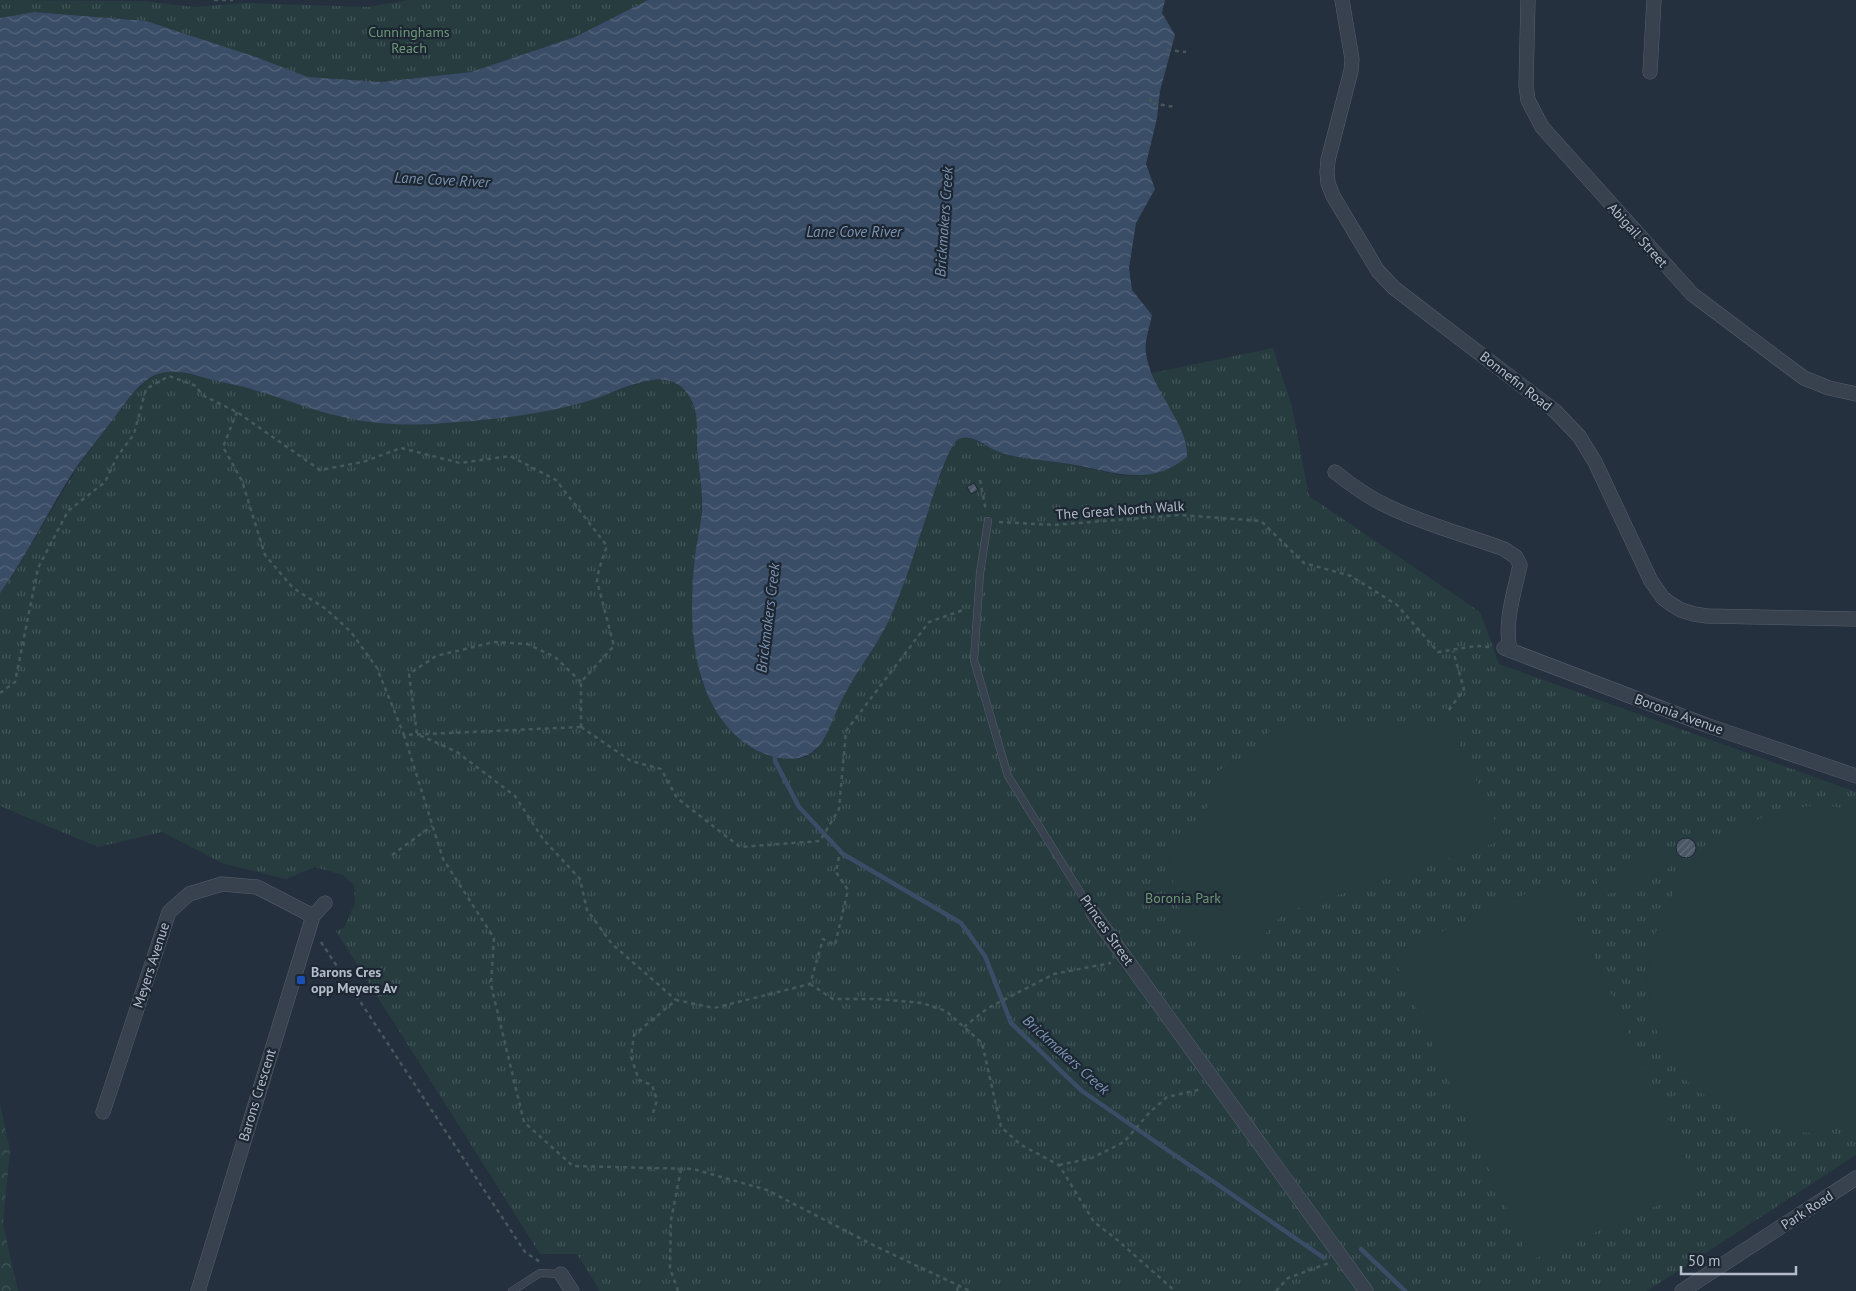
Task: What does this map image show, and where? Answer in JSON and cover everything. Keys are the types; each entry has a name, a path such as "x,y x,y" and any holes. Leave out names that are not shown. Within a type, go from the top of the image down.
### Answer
{"street":[{"name":"Bonnefin Road","path":"1342,0 1352,59 1351,71 1326,172 1333,196 1382,276 1394,288 1555,411 1579,436 1595,462 1650,581 1663,598 1671,604 1681,610 1707,616 1856,619"},
{"name":"Abigail Street","path":"1528,0 1526,85 1528,100 1542,127 1692,294 1804,378 1829,388 1856,394"},
{"path":"1650,72 1654,0"},
{"path":"1334,472 1359,491 1385,506 1504,549 1516,557 1520,565 1508,624 1507,649"},
{"name":"Boronia Avenue","path":"1507,649 1706,725 1856,776"},
{"name":"Meyers Avenue","path":"102,1112 168,912 189,894 222,884 257,887 313,916"},
{"name":"Barons Crescent","path":"198,1291 313,916 325,903"},
{"name":"Princes Street","path":"1094,913 1366,1291"},
{"name":"Park Road","path":"1682,1291 1856,1178"},
{"path":"561,1274 572,1291"}],"lane":[{"name":"Princes Street","path":"988,521 977,605 974,660 1008,776 1094,913"},
{"path":"512,1291 540,1273 561,1274"}],"path":[{"path":"214,0 233,0"},
{"path":"1167,50 1186,52"},
{"path":"1151,98 1150,103 1175,107"},
{"path":"0,693 15,682 38,568 68,511 105,482 117,457 134,434 146,389 169,376 196,386 202,395 237,412 320,470 364,462 401,448 460,463 510,456 556,480 607,546 597,581 614,646 581,682 581,727"},
{"path":"237,412 223,447 242,481 265,555 293,588 326,609 351,632 377,668 404,734 443,859 494,938 491,984 524,1122 573,1166 692,1169 767,1190 873,1245 970,1291"},
{"path":"980,480 988,521"},
{"name":"The Great North Walk","path":"988,521 1054,526 1180,514 1261,521 1304,563 1351,576 1397,605 1438,652 1476,646 1507,649"},
{"path":"404,734 581,727 631,761 660,769 677,798 740,847 820,841 839,809 846,731 929,622 977,605"},
{"path":"417,734 409,674 436,656 494,642 527,644 555,657 581,682"},
{"path":"1450,710 1464,689 1453,651"},
{"path":"417,734 457,752 515,796 543,839 580,879 587,910 612,944 676,1000 714,1008 810,984 833,999 878,999 922,1002 946,1011 982,1043 1001,1127 1021,1145 1059,1165 1094,1222 1175,1291"},
{"path":"392,855 432,826"},
{"path":"810,984 823,939 835,945 848,890 836,872 840,852"},
{"path":"313,916 322,945 525,1252 561,1274"},
{"path":"964,1027 988,1008 1054,974 1128,960"},
{"path":"653,1113 657,1100 652,1085 639,1080 631,1058 634,1035 676,1000"},
{"path":"1059,1165 1092,1158 1124,1142 1150,1112 1167,1097 1218,1086"},
{"path":"678,1291 670,1268 671,1220 682,1169"},
{"path":"1276,1291 1288,1278 1342,1258"},
{"path":"957,1291 958,1286"}],"green space":[{"name":"Cunninghams Reach","path":"0,0 144,1 194,7 246,3 368,7 410,0 648,0 575,37 471,72 381,82 308,77 256,57 146,21 34,12 0,18"},
{"name":"Boronia Park","path":"1273,348 1292,407 1309,496 1480,612 1499,664 1856,792 1856,1155 1647,1291 600,1291 577,1254 540,1254 336,931 344,928 355,903 354,885 343,875 315,867 286,879 222,863 162,832 98,847 0,806 0,593 13,575 78,466 135,391 147,380 160,373 172,371 253,389 337,416 405,425 445,423 525,414 590,400 646,381 660,380 675,383 685,390 691,400 697,418 702,500 701,527 695,554 693,604 701,680 718,713 736,736 747,745 767,755 797,759 806,757 816,750 824,738 845,693 887,624 902,588 936,487 956,441 961,437 968,437 998,452 1012,456 1068,464 1120,475 1137,476 1160,392 1152,373"},
{"path":"1274,722 1449,722 1504,840 1284,913 1246,956 1215,953 1182,919 1168,861 1220,789 1218,771 1261,749"},
{"path":"1809,806 1830,806 1856,810 1856,1121 1820,1133 1792,1131 1755,1120 1724,1107 1697,1090 1681,1075 1668,1055 1658,1035 1648,994 1650,953 1656,933 1674,893 1694,864 1720,840 1744,826 1782,811"},
{"path":"1663,850 1671,867 1604,896 1596,880"},
{"path":"1559,879 1699,1187 1530,1261 1392,954"},
{"path":"0,1104 10,1150 3,1224 18,1291 0,1291"}],"water":[{"name":"Lane Cove River","path":"648,0 1165,0 1162,13 1175,35 1160,91 1157,118 1146,164 1155,189 1136,223 1129,268 1132,290 1152,315 1146,344 1149,366 1154,380 1182,432 1187,457 1172,467 1157,473 1126,475 1014,456 994,450 973,439 962,438 957,440 949,452 941,472 905,580 888,622 845,694 823,740 816,749 807,755 795,759 764,754 743,742 726,725 714,707 705,687 698,666 692,622 693,577 702,510 696,418 693,404 686,392 676,383 667,380 637,383 591,400 537,413 481,420 406,425 355,420 310,408 249,388 189,374 169,372 155,375 142,384 131,396 77,466 0,593 0,18 34,12 146,21 256,57 308,77 381,82 471,72 575,37"}],"building":[{"path":"974,483 978,490 971,494 967,487"},
{"path":"1686,838 1693,841 1696,848 1693,855 1686,858 1679,855 1676,848 1679,841"}],"waterway":[{"name":"Brickmakers Creek","path":"775,753 775,761 799,807 843,854 961,923 985,956 1011,1023 1082,1091 1324,1258"},
{"name":"Brickmakers Creek","path":"1361,1249 1405,1291"}],"place":[{"name":"Barons Cres opp Meyers Av","path":"301,980"}]}
